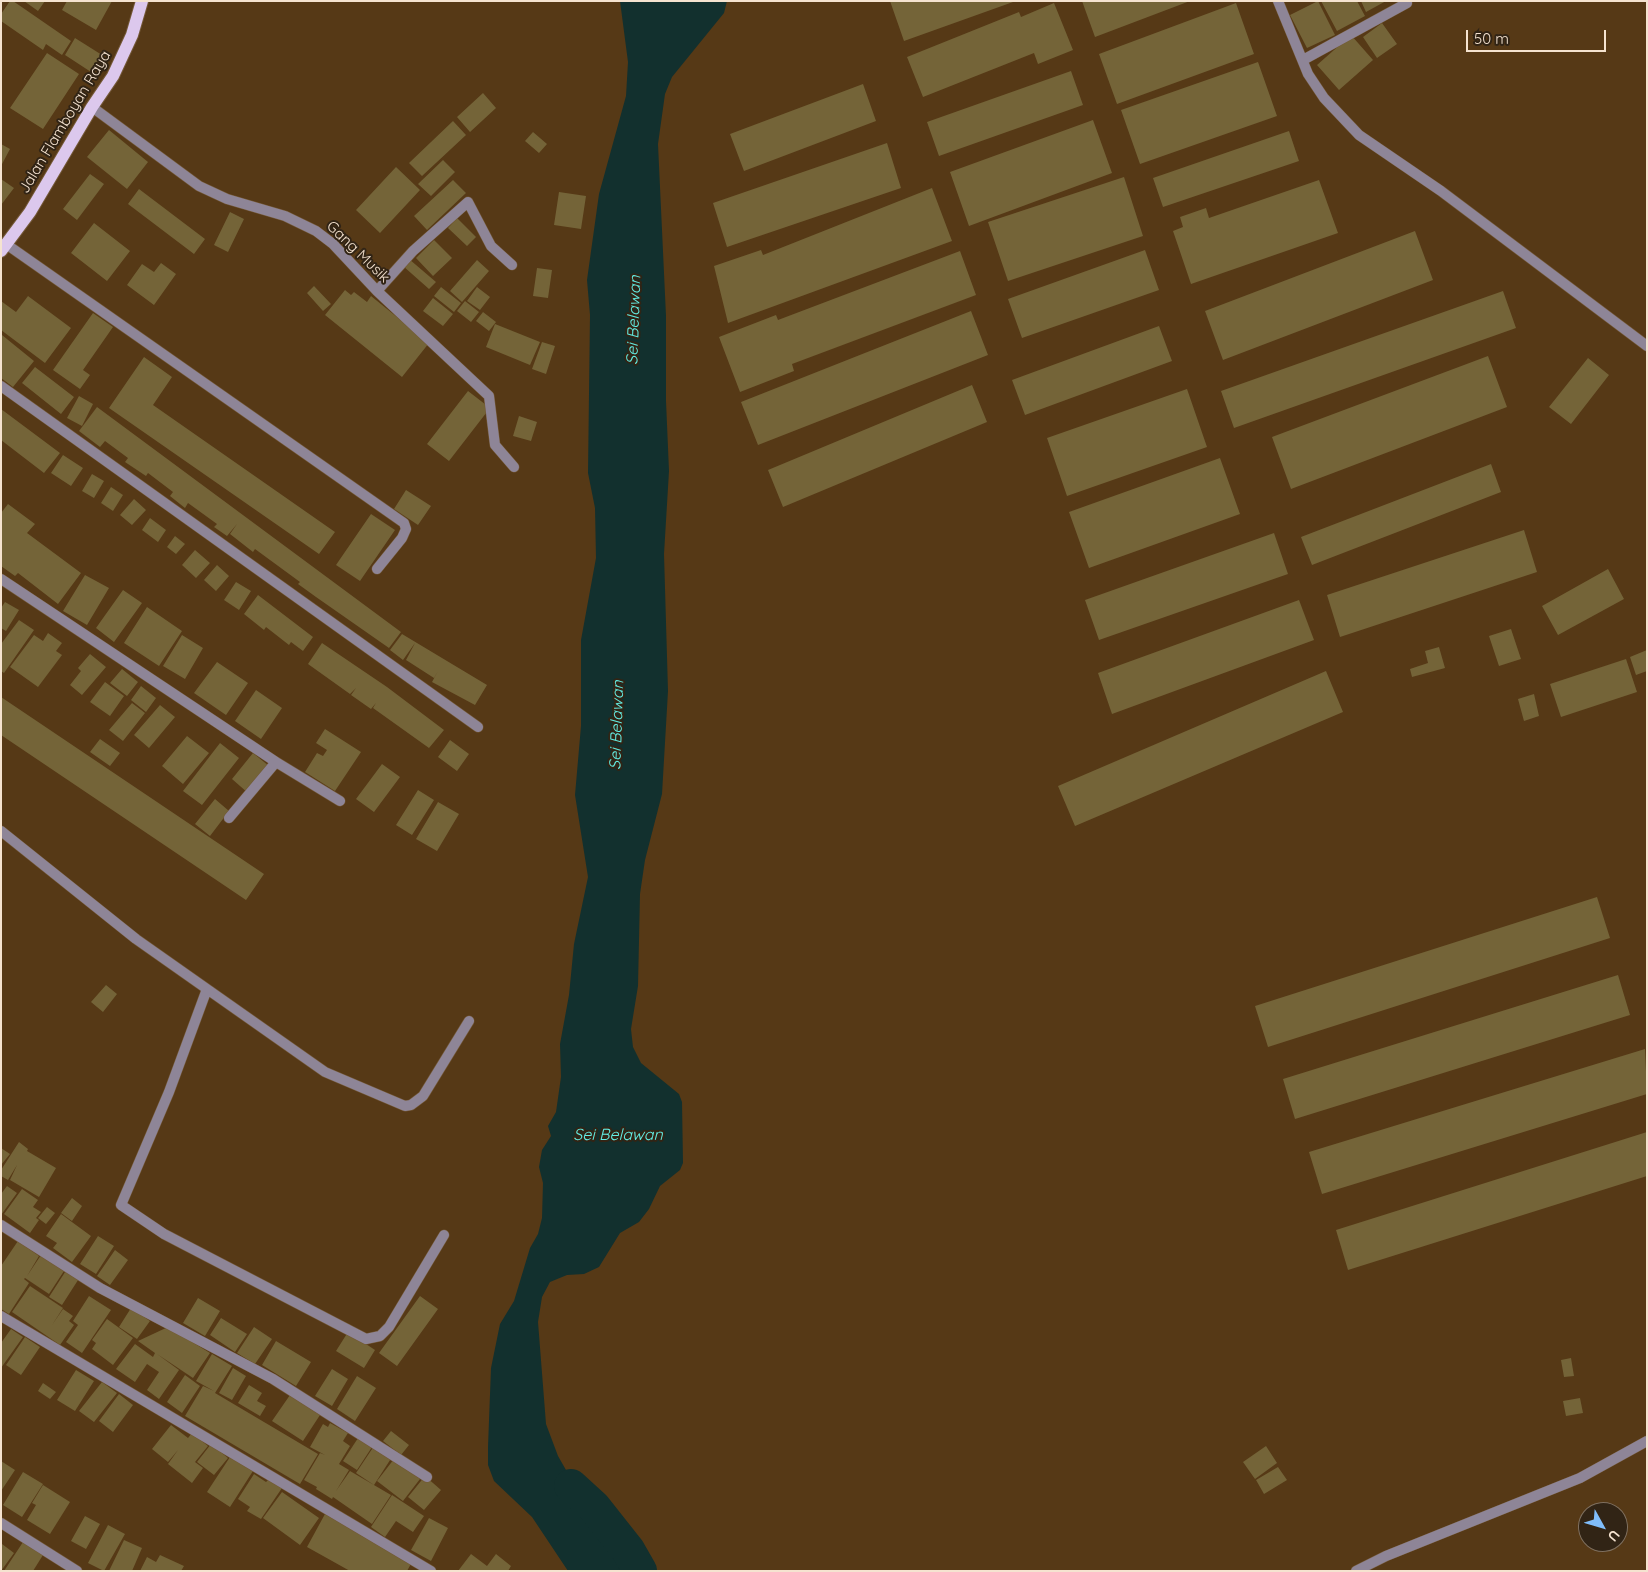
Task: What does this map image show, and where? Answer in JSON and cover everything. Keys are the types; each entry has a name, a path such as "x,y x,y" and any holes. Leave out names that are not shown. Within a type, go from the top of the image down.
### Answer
{"main road":[{"name":"Jalan Flamboyan Raya","path":"4,248 30,212 113,76 125,54 142,1"}],"street":[{"path":"1278,1 1308,74 1324,98 1359,135 1441,191 1647,346"},
{"path":"1303,60 1407,3"},
{"name":"Gang Musik","path":"92,108 199,186 227,199 285,216 316,231 333,244 377,291 489,396 495,445 514,468"},
{"path":"377,291 412,251 468,202 492,246 512,265"},
{"path":"4,248 404,523 406,529 402,538 377,569"},
{"path":"1,386 478,726"},
{"path":"1,579 276,762 340,800"},
{"path":"229,818 276,762"},
{"path":"1,831 136,939 325,1072 405,1106 411,1105 423,1096 469,1021"},
{"path":"207,989 169,1092 121,1205 164,1234 366,1339 380,1336 389,1327 444,1235"},
{"path":"1,1225 100,1288 272,1379 427,1477"},
{"path":"1,1316 431,1571"},
{"path":"1356,1571 1386,1556 1580,1478 1647,1441"},
{"path":"1,1523 77,1571"}],"water":[{"name":"Sei Belawan","path":"620,1 727,1 724,13 672,77 665,94 658,144 666,316 666,401 669,471 664,554 668,691 662,794 645,860 640,894 638,986 631,1029 633,1047 641,1063 679,1094 682,1102 683,1163 680,1170 660,1186 649,1209 639,1222 620,1233 599,1267 584,1274 567,1275 550,1282 542,1297 538,1322 546,1424 558,1456 574,1484 586,1497 599,1505 606,1527 634,1544 646,1556 652,1571 568,1571 532,1517 494,1481 488,1465 488,1447 491,1368 500,1324 514,1301 530,1248 538,1234 542,1218 543,1183 539,1167 542,1150 551,1136 548,1126 556,1112 561,1077 560,1044 569,995 574,944 588,877 575,795 581,726 581,640 596,558 595,508 588,473 590,315 587,280 599,194 626,96 628,62"}],"building":[{"path":"10,1 13,1 71,41 62,55 46,44 43,50 1,21 1,14"},
{"path":"24,1 45,1 38,11"},
{"path":"67,1 112,1 96,30 62,10"},
{"path":"890,1 1013,1 1013,2 904,41"},
{"path":"1082,1 1190,1 1095,37"},
{"path":"1318,1 1335,35 1307,48 1290,15"},
{"path":"1321,1 1357,1 1365,16 1337,31"},
{"path":"1361,1 1386,1 1366,12"},
{"path":"1054,3 1073,50 1038,64 1034,53 923,97 907,57 1019,12 1021,17"},
{"path":"1236,3 1254,54 1117,104 1099,54"},
{"path":"1382,23 1397,44 1377,58 1363,37"},
{"path":"1351,35 1373,60 1339,90 1317,65"},
{"path":"75,38 102,55 91,72 65,55"},
{"path":"47,53 79,74 43,129 10,108"},
{"path":"1258,62 1277,116 1140,164 1121,110"},
{"path":"1071,71 1083,105 939,156 927,122"},
{"path":"863,84 876,121 744,171 730,134"},
{"path":"483,93 496,108 470,132 457,117"},
{"path":"1093,120 1112,173 969,226 950,172"},
{"path":"453,121 466,135 422,176 409,163"},
{"path":"109,130 148,162 127,189 87,157"},
{"path":"1289,131 1299,161 1163,207 1153,178"},
{"path":"533,132 547,144 539,153 525,141"},
{"path":"887,143 901,188 727,247 713,203"},
{"path":"1,144 10,149 1,166"},
{"path":"443,160 455,172 431,196 418,184"},
{"path":"396,167 420,190 380,233 356,210"},
{"path":"90,174 104,184 77,220 63,209"},
{"path":"1124,177 1143,236 1008,281 988,222"},
{"path":"1,179 14,188 1,205"},
{"path":"453,180 466,193 427,230 414,216"},
{"path":"1319,180 1338,233 1191,284 1173,231 1183,227 1180,217 1206,208 1209,218"},
{"path":"932,188 952,241 728,323 714,266 761,250 763,255"},
{"path":"139,189 205,239 194,254 128,204"},
{"path":"559,192 586,196 581,229 554,225"},
{"path":"230,212 244,219 228,252 214,245"},
{"path":"457,218 476,237 467,246 448,228"},
{"path":"94,223 130,251 107,281 71,253"},
{"path":"1415,231 1433,280 1223,360 1205,311"},
{"path":"434,240 452,258 433,276 416,258"},
{"path":"1145,250 1159,290 1022,338 1008,299"},
{"path":"960,251 976,295 792,364 794,371 740,392 719,337 776,315 778,320"},
{"path":"409,259 436,282 429,289 403,266"},
{"path":"477,260 489,271 462,302 450,291"},
{"path":"161,263 176,274 154,305 127,285 142,264 154,272"},
{"path":"537,268 552,270 548,298 533,296"},
{"path":"314,286 331,304 323,311 307,293"},
{"path":"441,287 461,303 454,312 434,296"},
{"path":"477,287 490,297 480,310 467,301"},
{"path":"345,290 351,295 354,292 367,302 371,296 429,343 402,377 325,315"},
{"path":"1503,291 1516,328 1234,428 1221,391"},
{"path":"28,296 71,328 45,363 1,330 1,301 16,312"},
{"path":"433,298 453,314 443,326 423,311"},
{"path":"465,301 479,312 471,322 457,311"},
{"path":"971,311 988,355 758,445 741,402"},
{"path":"483,312 496,322 489,331 476,321"},
{"path":"93,313 113,327 83,370 90,375 80,389 53,370"},
{"path":"495,324 540,342 530,365 486,347"},
{"path":"1159,326 1172,361 1025,415 1012,380"},
{"path":"2,335 34,361 13,387 1,378"},
{"path":"542,342 555,346 546,374 532,369"},
{"path":"1488,356 1507,407 1291,489 1272,437"},
{"path":"144,357 172,377 153,405 335,532 319,554 109,408"},
{"path":"1588,358 1609,375 1571,424 1549,407"},
{"path":"35,367 74,397 61,414 22,383"},
{"path":"972,385 987,422 783,507 768,470"},
{"path":"1187,389 1207,447 1067,496 1047,438"},
{"path":"468,391 490,408 449,461 427,444"},
{"path":"79,396 93,404 82,426 67,418"},
{"path":"97,407 401,632 389,648 298,584 300,582 255,549 253,552 230,534 237,524 227,536 214,527 217,524 188,503 185,508 170,496 173,492 148,473 146,476 125,462 128,458 105,441 100,447 79,431"},
{"path":"1,409 60,453 44,473 1,440"},
{"path":"519,416 537,422 531,441 513,436"},
{"path":"63,455 83,468 71,486 51,473"},
{"path":"1220,458 1240,514 1089,568 1069,512"},
{"path":"1491,464 1501,492 1312,565 1301,537"},
{"path":"92,474 104,481 94,498 82,491"},
{"path":"111,487 123,495 113,511 101,503"},
{"path":"406,490 431,506 418,525 394,509"},
{"path":"134,499 146,510 132,525 120,515"},
{"path":"8,504 35,524 27,533 81,573 58,604 18,573 15,576 1,566 1,513"},
{"path":"371,514 395,530 360,581 336,565"},
{"path":"150,518 166,530 158,542 142,530"},
{"path":"1524,530 1537,572 1340,637 1327,595"},
{"path":"1274,533 1288,574 1099,640 1085,600"},
{"path":"175,536 185,544 176,554 167,547"},
{"path":"195,550 210,563 196,578 182,565"},
{"path":"217,565 229,576 216,591 204,580"},
{"path":"1608,569 1624,599 1558,635 1542,606"},
{"path":"85,575 109,588 87,625 63,611"},
{"path":"236,582 251,591 239,610 224,600"},
{"path":"123,590 142,603 114,642 96,628"},
{"path":"258,595 313,637 303,651 291,642 289,645 266,627 264,630 244,614"},
{"path":"1299,600 1314,640 1112,714 1098,673"},
{"path":"5,602 19,610 6,631 1,628 1,608"},
{"path":"147,607 182,631 159,666 124,643"},
{"path":"19,620 34,630 4,673 1,671 1,644"},
{"path":"1511,629 1521,659 1499,666 1489,636"},
{"path":"48,633 62,643 56,651 62,655 38,687 10,667 34,635 43,641"},
{"path":"402,634 487,685 475,705 432,682 438,671 434,678 406,660 415,643 403,660 390,650"},
{"path":"182,635 203,648 185,679 163,666"},
{"path":"322,643 387,687 444,730 429,748 373,708 376,703 371,709 351,695 356,688 350,694 308,664"},
{"path":"1439,647 1445,668 1412,677 1410,669 1428,663 1425,651"},
{"path":"1647,650 1647,671 1636,675 1630,657"},
{"path":"90,654 106,667 82,695 70,685 81,671 78,668"},
{"path":"1626,659 1637,692 1561,717 1550,684"},
{"path":"217,662 248,683 226,715 194,693"},
{"path":"122,669 138,682 127,696 110,683"},
{"path":"1326,671 1343,712 1075,826 1058,786"},
{"path":"105,682 124,696 110,716 90,702"},
{"path":"141,686 156,698 146,712 131,700"},
{"path":"256,690 282,708 261,739 235,721"},
{"path":"1534,694 1539,716 1524,721 1518,699"},
{"path":"1,697 264,874 246,900 1,735"},
{"path":"132,703 145,713 123,741 109,730"},
{"path":"160,705 175,717 149,748 134,735"},
{"path":"325,729 361,752 335,791 305,772 317,753 323,756 327,750 316,743"},
{"path":"187,736 209,753 183,784 162,766"},
{"path":"100,739 120,753 110,766 90,752"},
{"path":"450,740 469,754 457,771 438,757"},
{"path":"220,743 239,758 202,805 183,791"},
{"path":"253,753 269,766 248,793 232,779"},
{"path":"382,764 400,777 374,812 356,799"},
{"path":"418,790 434,800 412,835 396,825"},
{"path":"215,799 229,811 210,836 195,824"},
{"path":"438,802 459,814 437,851 416,839"},
{"path":"1597,897 1610,938 1268,1047 1255,1006"},
{"path":"1618,975 1630,1015 1295,1119 1283,1079"},
{"path":"106,985 117,994 103,1012 91,1002"},
{"path":"1645,1049 1647,1094 1322,1194 1309,1152"},
{"path":"1647,1132 1647,1176 1348,1270 1336,1230"},
{"path":"19,1142 28,1149 27,1151 56,1168 39,1197 10,1180 17,1165 8,1180 1,1176 1,1170"},
{"path":"1,1148 10,1154 1,1165"},
{"path":"7,1186 17,1193 1,1215 1,1194"},
{"path":"22,1189 38,1200 33,1207 41,1212 36,1218 39,1220 30,1233 4,1214"},
{"path":"72,1198 82,1206 72,1221 61,1213"},
{"path":"47,1207 55,1213 46,1224 38,1218"},
{"path":"61,1214 91,1236 72,1262 53,1248 57,1243 46,1236"},
{"path":"98,1236 114,1246 96,1274 80,1264"},
{"path":"18,1241 39,1256 27,1276 41,1255 64,1271 49,1294 25,1278 29,1283 9,1314 1,1309 1,1266"},
{"path":"115,1250 128,1260 110,1285 97,1276"},
{"path":"67,1269 80,1277 62,1305 49,1297"},
{"path":"30,1286 63,1308 52,1325 63,1309 73,1316 69,1321 74,1325 60,1345 12,1312"},
{"path":"89,1296 111,1310 82,1353 66,1342 78,1325 73,1321"},
{"path":"420,1296 438,1309 397,1366 379,1353"},
{"path":"198,1298 220,1311 205,1336 183,1323"},
{"path":"131,1308 150,1321 137,1339 119,1327"},
{"path":"221,1318 247,1334 235,1352 210,1335"},
{"path":"107,1319 133,1338 113,1365 92,1349 96,1343 92,1340"},
{"path":"168,1327 210,1353 193,1378 157,1354 179,1370 159,1399 147,1390 159,1372 147,1364 135,1382 116,1369 135,1344 153,1357 155,1353 138,1341"},
{"path":"254,1327 272,1339 255,1364 237,1353"},
{"path":"11,1329 23,1337 1,1368 1,1343"},
{"path":"348,1332 375,1350 364,1368 336,1351"},
{"path":"25,1337 40,1347 21,1375 6,1365"},
{"path":"276,1341 311,1362 296,1386 262,1365"},
{"path":"212,1354 232,1366 215,1393 318,1454 300,1484 185,1416 203,1386 214,1391 196,1381"},
{"path":"1571,1358 1574,1376 1564,1377 1561,1360"},
{"path":"233,1368 246,1376 232,1400 219,1393"},
{"path":"332,1369 348,1379 332,1406 315,1396"},
{"path":"76,1370 94,1381 75,1411 57,1400"},
{"path":"185,1375 200,1386 182,1413 167,1402"},
{"path":"357,1376 376,1388 355,1421 337,1409"},
{"path":"102,1382 117,1393 94,1422 79,1411"},
{"path":"43,1383 56,1392 50,1399 38,1391"},
{"path":"249,1385 262,1393 257,1401 266,1406 260,1416 238,1403"},
{"path":"119,1394 133,1405 113,1432 99,1421"},
{"path":"290,1395 320,1415 303,1441 272,1421"},
{"path":"1580,1398 1583,1413 1566,1416 1563,1401"},
{"path":"330,1423 348,1433 343,1441 350,1446 339,1464 349,1470 336,1491 350,1471 391,1495 372,1524 304,1480 320,1453 325,1455 310,1447 323,1424 328,1427"},
{"path":"171,1425 188,1438 192,1433 208,1446 195,1462 203,1468 192,1483 168,1464 178,1450 168,1462 152,1449"},
{"path":"391,1431 409,1445 401,1455 383,1441"},
{"path":"360,1435 374,1444 357,1470 343,1461"},
{"path":"211,1444 228,1458 214,1475 197,1462"},
{"path":"374,1446 392,1457 374,1485 356,1473"},
{"path":"1266,1446 1277,1463 1255,1479 1243,1462"},
{"path":"230,1457 253,1471 230,1507 207,1492"},
{"path":"394,1459 420,1479 403,1501 377,1481"},
{"path":"1,1461 15,1470 1,1491"},
{"path":"1278,1467 1287,1480 1264,1494 1256,1480"},
{"path":"23,1472 43,1484 22,1517 3,1505"},
{"path":"254,1474 266,1482 269,1479 282,1488 261,1519 247,1511 250,1507 238,1499"},
{"path":"425,1476 441,1490 424,1510 408,1497"},
{"path":"43,1485 70,1502 50,1534 27,1520 36,1505 32,1503"},
{"path":"282,1492 319,1518 300,1545 263,1518"},
{"path":"392,1495 424,1516 413,1532 396,1521 385,1537 371,1527"},
{"path":"325,1514 412,1562 407,1571 350,1571 307,1547"},
{"path":"85,1516 100,1524 86,1549 71,1541"},
{"path":"429,1518 448,1528 431,1561 411,1550"},
{"path":"108,1525 125,1534 104,1571 88,1563"},
{"path":"124,1540 142,1548 132,1571 109,1571"},
{"path":"23,1542 43,1555 33,1571 4,1571"},
{"path":"2,1544 14,1553 1,1571 1,1546"},
{"path":"471,1554 487,1566 496,1554 511,1566 508,1571 458,1571"},
{"path":"160,1555 184,1566 181,1571 140,1571 147,1557 156,1562"}],"waterway":[{"name":"Sei Belawan","path":"571,1486 594,1507 628,1550 640,1571"}]}
